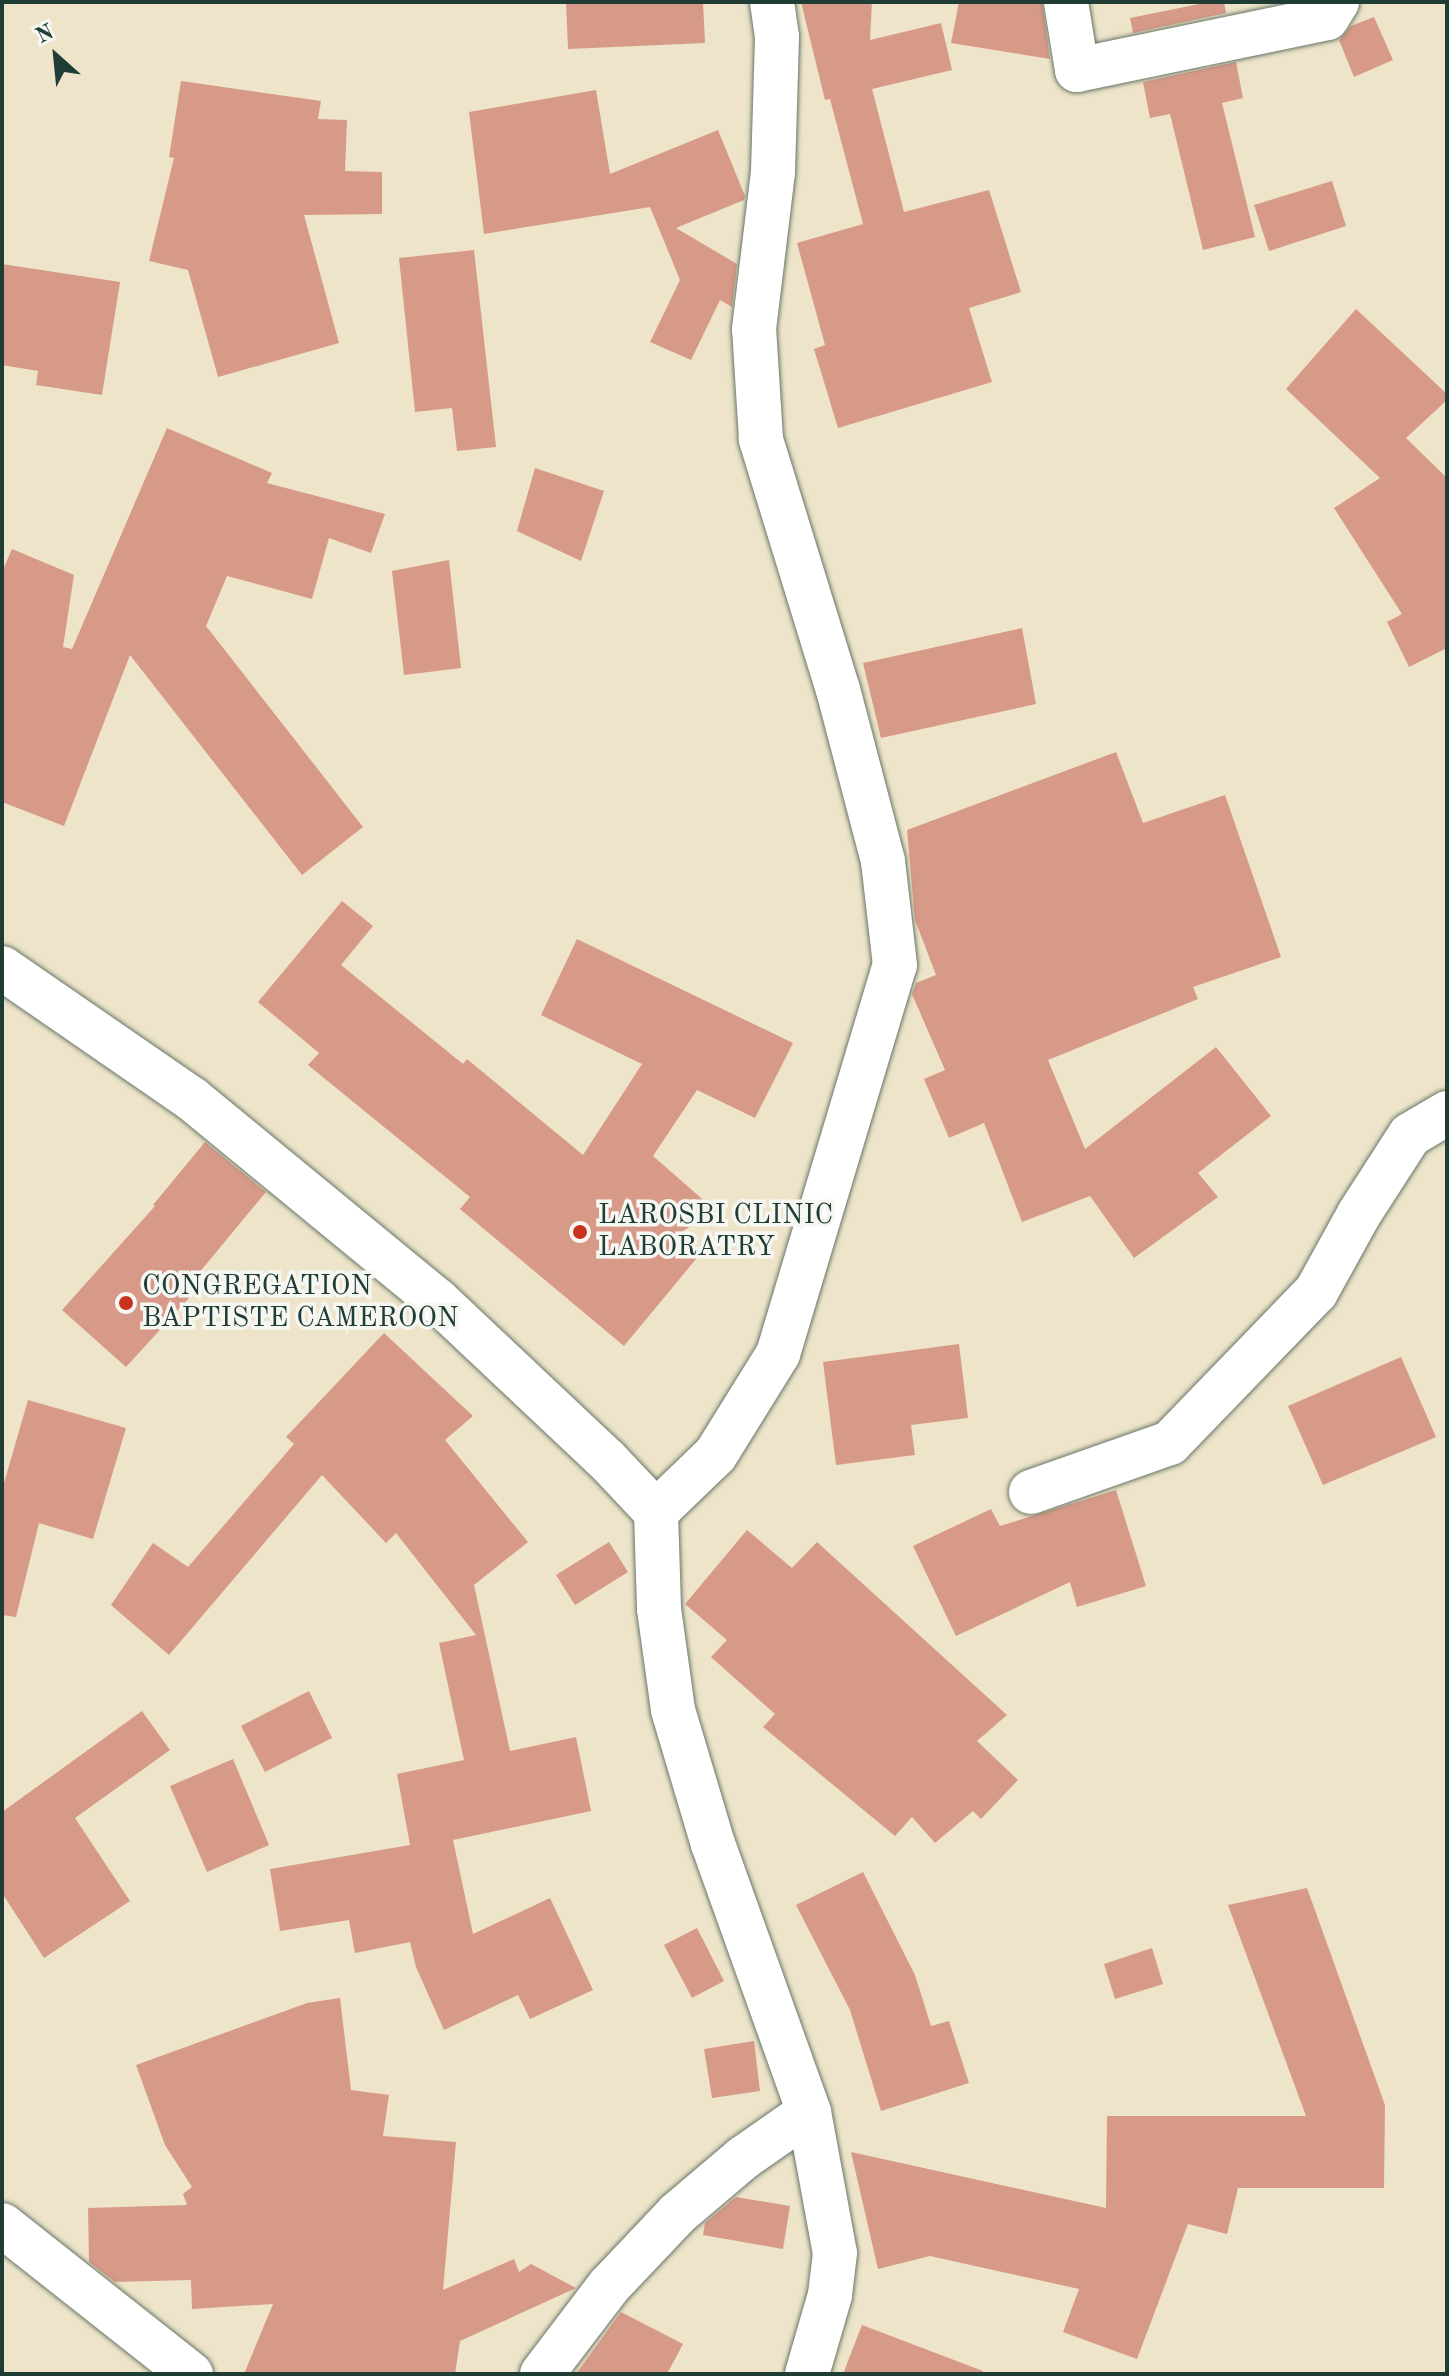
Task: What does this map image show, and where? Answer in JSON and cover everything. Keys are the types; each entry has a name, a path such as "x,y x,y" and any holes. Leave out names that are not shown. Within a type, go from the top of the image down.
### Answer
{"street":[{"path":"656,1512 716,1454 778,1354 895,965 883,861 838,690 761,439 754,329 773,172 777,37 772,2"},
{"path":"1066,2 1077,70 1327,18 1337,2"},
{"path":"2,968 192,1099 437,1300 606,1459 656,1512 659,1609 673,1710 713,1844 809,2112 835,2253 830,2295 807,2374"},
{"path":"1031,1492 1170,1443 1316,1292 1359,1214 1410,1135 1447,1113"},
{"path":"542,2374 609,2286 677,2214 743,2158 809,2112"},
{"path":"2,2225 191,2374"}],"building":[{"path":"566,2 703,2 705,43 568,49"},
{"path":"801,2 872,2 870,40 941,23 952,70 872,89 904,212 989,190 1021,292 969,308 992,382 838,428 814,349 825,345 797,243 863,224 830,99 825,100"},
{"path":"959,2 1042,2 1050,59 951,43"},
{"path":"1209,2 1224,2 1226,13 1133,33 1130,18"},
{"path":"1374,17 1393,60 1354,77 1339,40 1351,26"},
{"path":"1236,62 1243,98 1222,103 1255,237 1203,250 1170,114 1150,118 1143,82"},
{"path":"181,81 321,101 318,119 347,120 345,171 382,172 382,214 304,215 339,343 218,377 188,270 149,261 174,158 169,157"},
{"path":"596,90 610,174 718,130 745,196 744,200 676,228 737,264 732,307 720,300 691,360 650,342 680,280 650,207 484,234 469,112"},
{"path":"1332,181 1346,226 1269,251 1254,205"},
{"path":"474,250 496,447 457,451 452,408 415,412 399,258"},
{"path":"2,264 120,282 102,395 36,385 38,371 2,365"},
{"path":"1356,309 1447,394 1447,400 1406,438 1447,478 1447,648 1409,667 1387,622 1402,614 1334,508 1380,478 1286,389"},
{"path":"167,428 272,473 267,483 385,514 371,553 329,538 312,599 227,576 206,626 363,827 302,875 130,655 64,826 2,802 2,572 12,549 74,575 63,647 72,649"},
{"path":"535,468 604,491 581,561 517,531"},
{"path":"449,560 461,668 404,675 392,571"},
{"path":"1022,628 1036,704 881,738 863,663"},
{"path":"1116,752 1143,823 1225,795 1281,957 1193,987 1198,999 1048,1060 1085,1149 1216,1047 1271,1116 1198,1173 1218,1197 1134,1258 1090,1196 1022,1222 984,1123 949,1138 924,1079 945,1070 912,994 916,983 936,975 915,920 907,830"},
{"path":"342,901 373,926 341,965 463,1064 467,1059 583,1155 642,1064 541,1015 577,939 793,1043 755,1118 697,1090 653,1156 716,1211 678,1234 701,1253 624,1346 460,1209 470,1197 308,1065 319,1053 258,1002"},
{"path":"205,1142 266,1192 184,1291 190,1297 126,1367 62,1310 155,1206"},
{"path":"384,1333 473,1416 445,1440 528,1542 474,1585 510,1751 576,1737 591,1811 453,1840 473,1934 550,1898 593,1990 530,2019 518,1995 444,2030 416,1967 410,1942 355,1953 349,1920 280,1931 270,1869 410,1845 397,1774 464,1760 439,1643 476,1635 396,1533 386,1543 322,1475 169,1655 111,1605 153,1543 188,1567 294,1444 286,1437"},
{"path":"959,1344 968,1418 911,1425 915,1455 836,1465 823,1362"},
{"path":"1401,1357 1436,1437 1323,1485 1288,1406"},
{"path":"28,1400 126,1428 93,1539 39,1523 16,1617 2,1615 2,1490"},
{"path":"1116,1490 1146,1586 1077,1607 1070,1582 956,1636 913,1546 991,1509 1000,1526"},
{"path":"747,1530 792,1568 817,1542 1007,1715 977,1741 1018,1780 981,1819 973,1811 935,1843 912,1817 895,1836 763,1727 775,1714 711,1657 727,1640 685,1604"},
{"path":"609,1542 628,1572 575,1605 556,1575"},
{"path":"309,1691 332,1738 265,1772 241,1726"},
{"path":"142,1711 170,1750 75,1818 130,1901 44,1958 2,1893 2,1812"},
{"path":"233,1759 269,1845 207,1872 170,1786"},
{"path":"863,1872 915,1975 931,2026 949,2021 969,2083 881,2111 850,2010 796,1905"},
{"path":"1307,1888 1385,2105 1384,2188 1238,2188 1227,2234 1188,2224 1137,2359 1063,2332 1079,2289 930,2256 878,2269 851,2152 1106,2208 1107,2116 1306,2116 1228,1905"},
{"path":"697,1928 724,1981 692,1998 664,1945"},
{"path":"1152,1948 1163,1984 1115,1999 1104,1964"},
{"path":"340,1998 351,2090 389,2095 383,2136 456,2142 443,2290 514,2259 519,2272 531,2264 576,2288 460,2341 455,2374 244,2374 273,2304 192,2309 191,2280 115,2282 89,2262 88,2208 187,2205 183,2194 192,2187 165,2145 136,2065 307,2003"},
{"path":"754,2041 760,2091 712,2098 704,2049"},
{"path":"736,2197 790,2206 783,2249 703,2235 705,2223"},
{"path":"621,2312 683,2344 667,2374 576,2374"},
{"path":"862,2325 983,2371 983,2374 843,2374"}],"place":[{"name":"LAROSBI CLINIC LABORATRY","path":"580,1232"},
{"name":"CONGREGATION BAPTISTE CAMEROON","path":"126,1303"}]}
